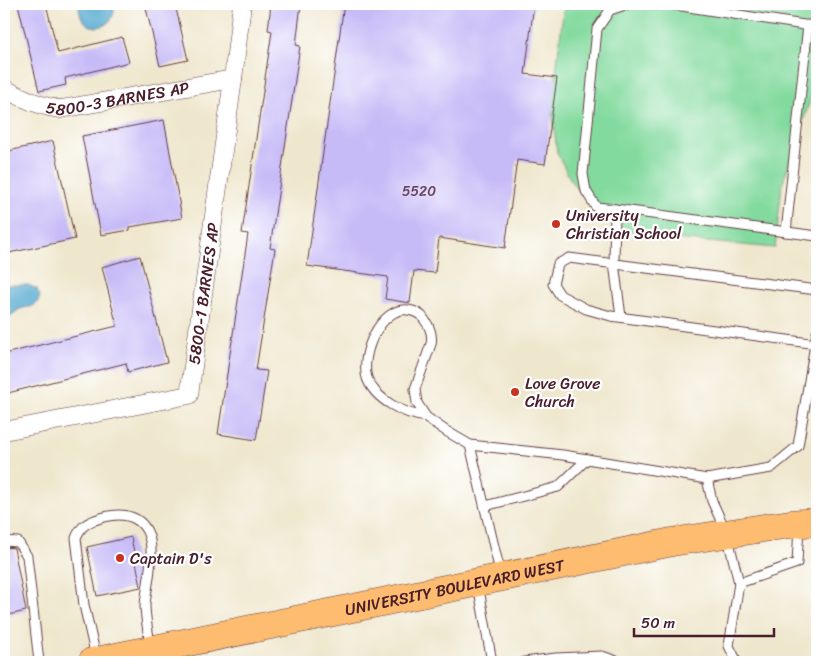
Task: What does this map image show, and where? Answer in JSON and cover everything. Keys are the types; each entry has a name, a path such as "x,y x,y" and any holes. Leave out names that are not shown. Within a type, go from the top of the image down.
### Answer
{"main road":[{"name":"UNIVERSITY BOULEVARD WEST","path":"96,662 672,542 808,523"}],"street":[{"name":"5800-1 BARNES AP","path":"4,431 189,395 242,4"},
{"name":"5800-3 BARNES AP","path":"4,89 49,108 61,109 233,79"}],"lane":[{"path":"628,4 610,10 597,29 583,174 586,191 596,207 817,236"},
{"path":"670,4 813,26 786,232"},
{"path":"616,209 614,263 621,317"},
{"path":"817,290 569,258 558,264 553,284 560,296 586,309 621,317 817,344"},
{"path":"426,417 417,416 392,405 378,395 366,375 366,363 375,330 392,314 400,310 412,311 423,316 430,327 432,337 415,389 416,403 426,417 470,445 586,459 707,479 772,468 798,446 817,344 817,333"},
{"path":"470,445 485,506 490,580 492,662"},
{"path":"485,506 558,487 586,459"},
{"path":"707,479 712,500 727,534 739,583 729,646 737,662"},
{"path":"96,662 84,605 76,538 79,529 88,521 110,515 126,515 138,519 147,528 150,538 150,577 145,606 151,650"},
{"path":"739,583 789,568 797,563 808,523"},
{"path":"4,541 18,542 27,556 39,662"},
{"path":"524,662 556,658 602,656 619,662"}],"green space":[{"path":"564,4 817,4 815,85 782,185 775,248 653,237 625,229 574,186 557,153 552,108"}],"water":[{"path":"79,4 114,4 114,13 104,25 98,27 91,26 80,15"},
{"path":"4,285 28,285 37,289 40,297 38,302 35,305 20,309 4,321"}],"building":[{"path":"18,4 46,4 58,53 122,37 129,62 65,78 66,85 39,91"},
{"path":"145,4 175,4 188,60 160,66"},
{"path":"271,4 301,4 296,45 300,46 270,248 275,249 256,370 267,371 256,440 218,434 248,234 242,233 272,31 268,30"},
{"path":"344,4 534,4 525,74 557,78 545,164 517,160 505,248 439,238 435,273 414,271 410,303 385,299 388,277 307,266"},
{"path":"164,120 182,218 130,227 130,230 101,235 82,136"},
{"path":"53,141 75,239 4,254 4,152"},
{"path":"140,256 167,362 128,372 126,363 4,394 4,354 117,326 102,267"},
{"path":"131,537 141,587 97,596 87,547"},
{"path":"4,547 14,548 26,611 4,616"}],"place":[{"name":"University Christian School","path":"556,224"},
{"name":"Love Grove Church","path":"515,392"},
{"name":"Captain D's","path":"120,558"}]}
